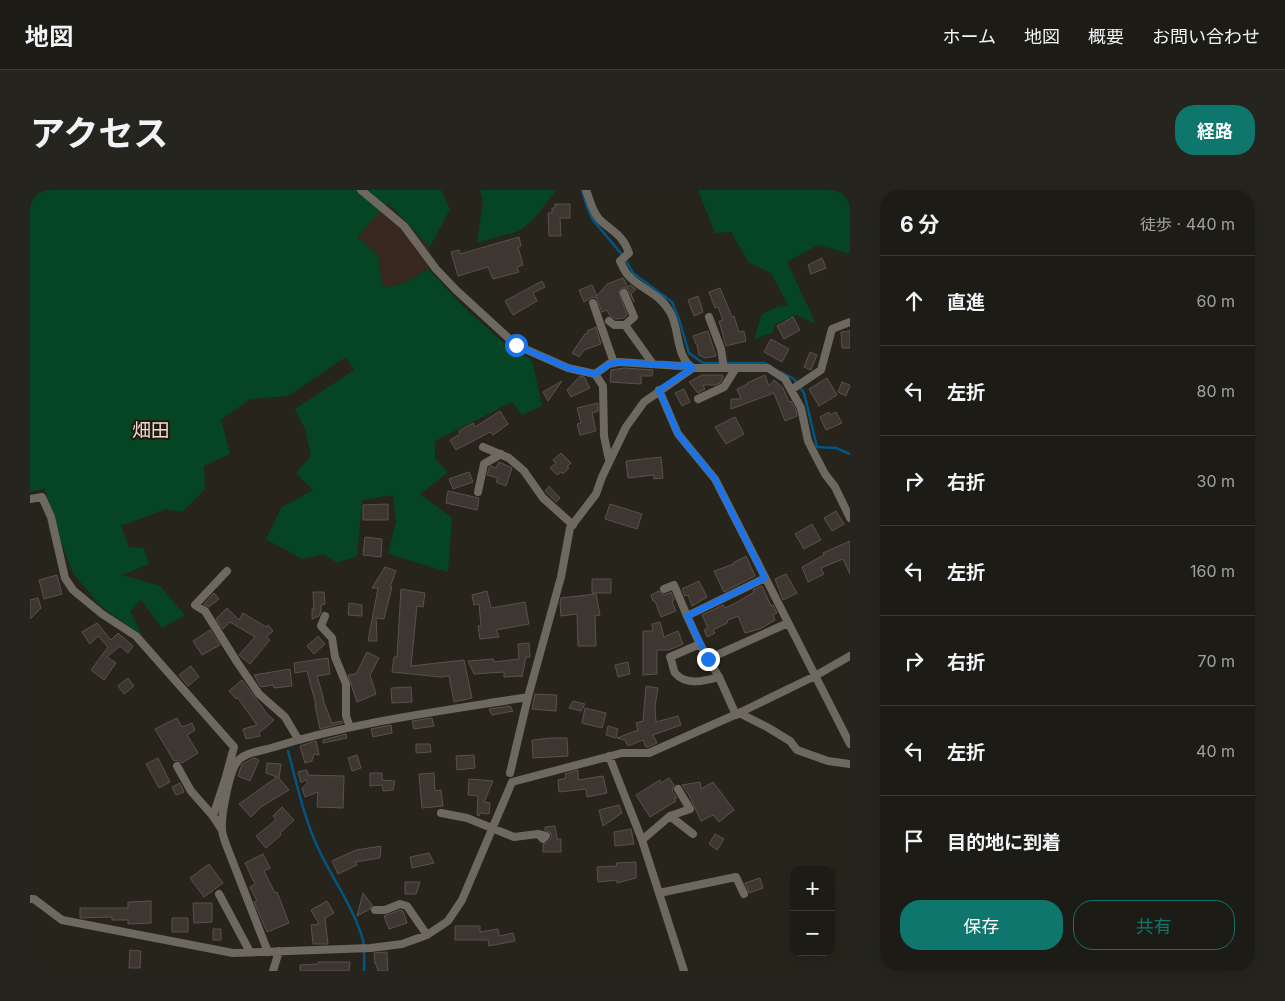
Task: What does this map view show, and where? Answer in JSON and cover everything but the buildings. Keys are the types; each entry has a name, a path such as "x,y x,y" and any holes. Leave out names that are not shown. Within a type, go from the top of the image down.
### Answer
{"street":[{"path":"361,190 404,226 436,269 516,345 568,368 595,374 603,386 604,436 609,460"},
{"path":"586,190 599,219 619,234 626,244 629,254 620,260 627,275 662,301 671,313 679,344 690,366"},
{"path":"609,321 614,325 625,325 634,317 624,293"},
{"path":"593,303 614,363"},
{"path":"708,316 721,349 723,367"},
{"path":"792,389 821,370 832,328 850,322"},
{"path":"625,325 653,364"},
{"path":"595,374 609,364 619,362 681,366 768,368 785,379 792,389 801,408 808,441 825,474 835,487 850,518"},
{"path":"510,773 528,697 561,577 570,528 596,494 609,460 626,427 644,402 690,366"},
{"path":"698,399 724,387 736,368"},
{"path":"659,390 678,434 715,479 850,744"},
{"path":"483,447 509,458 524,471 543,498 573,525"},
{"path":"478,492 484,464 501,454"},
{"path":"30,499 42,497 51,517 65,578 73,590 102,614 136,636 234,747 213,816"},
{"path":"227,571 195,604 205,611 259,694 285,717 298,739"},
{"path":"687,616 765,578"},
{"path":"664,589 674,586 700,644 738,714 768,726 790,741 797,750 828,761 850,764"},
{"path":"325,616 321,626 332,638 335,657 346,684 346,716 350,727"},
{"path":"708,659 788,622"},
{"path":"700,644 670,656 675,673 688,681 702,682 719,677"},
{"path":"30,892 32,899 62,920 233,953 357,949 402,944 427,935 448,921 462,900 512,782 622,753 649,753 738,714 815,676 850,656"},
{"path":"222,830 231,776 237,762 246,755 298,739 350,727 528,697"},
{"path":"609,756 642,840 684,971"},
{"path":"177,766 191,791 213,816 222,830 268,952"},
{"path":"642,840 670,816 690,809 678,789"},
{"path":"441,812 466,818 514,837 538,834"},
{"path":"670,816 693,834"},
{"path":"659,893 736,877 744,894"},
{"path":"219,894 250,952"},
{"path":"375,910 385,910 400,904 408,906 427,935"},
{"path":"273,971 278,951"}],"shaded area":[{"path":"387,203 430,247 428,269 404,283 388,287 382,284 378,255 357,237"}],"green space":[{"path":"30,190 441,190 450,209 430,247 388,203 357,237 378,255 382,284 388,287 404,283 428,269 465,308 504,343 532,360 542,406 522,415 512,402 435,441 435,459 448,472 420,494 452,518 448,572 388,554 396,521 393,495 362,500 357,556 337,563 324,554 302,559 266,539 281,508 313,490 296,474 311,455 305,429 295,409 354,370 346,357 288,396 250,399 221,420 230,454 204,466 205,489 182,512 166,509 121,526 129,547 144,548 149,564 122,575 160,586 185,615 162,628 141,600 130,612 142,635 100,606 73,573 57,532 45,489 30,492"},
{"path":"480,190 556,190 534,219 519,231 477,243 483,201"},
{"path":"698,190 850,190 850,254 818,245 787,262 816,324 797,315 775,324 772,333 754,339 762,314 777,307 788,305 771,273 749,263 731,232 715,233"}],"waterway":[{"path":"582,190 593,220 624,257 633,273 672,302 689,353 703,363 765,363 770,366"},
{"path":"781,372 794,379 804,393 817,447 836,448 850,454"},
{"path":"288,751 309,826 359,928 364,944 364,971"}],"district":[{"name":"畑田","path":"151,430"}],"route":[{"path":"516,345 568,368 595,374 609,364 619,362 681,366 688,364 693,368 659,390 678,434 715,479 765,578 687,616 708,659"}]}
